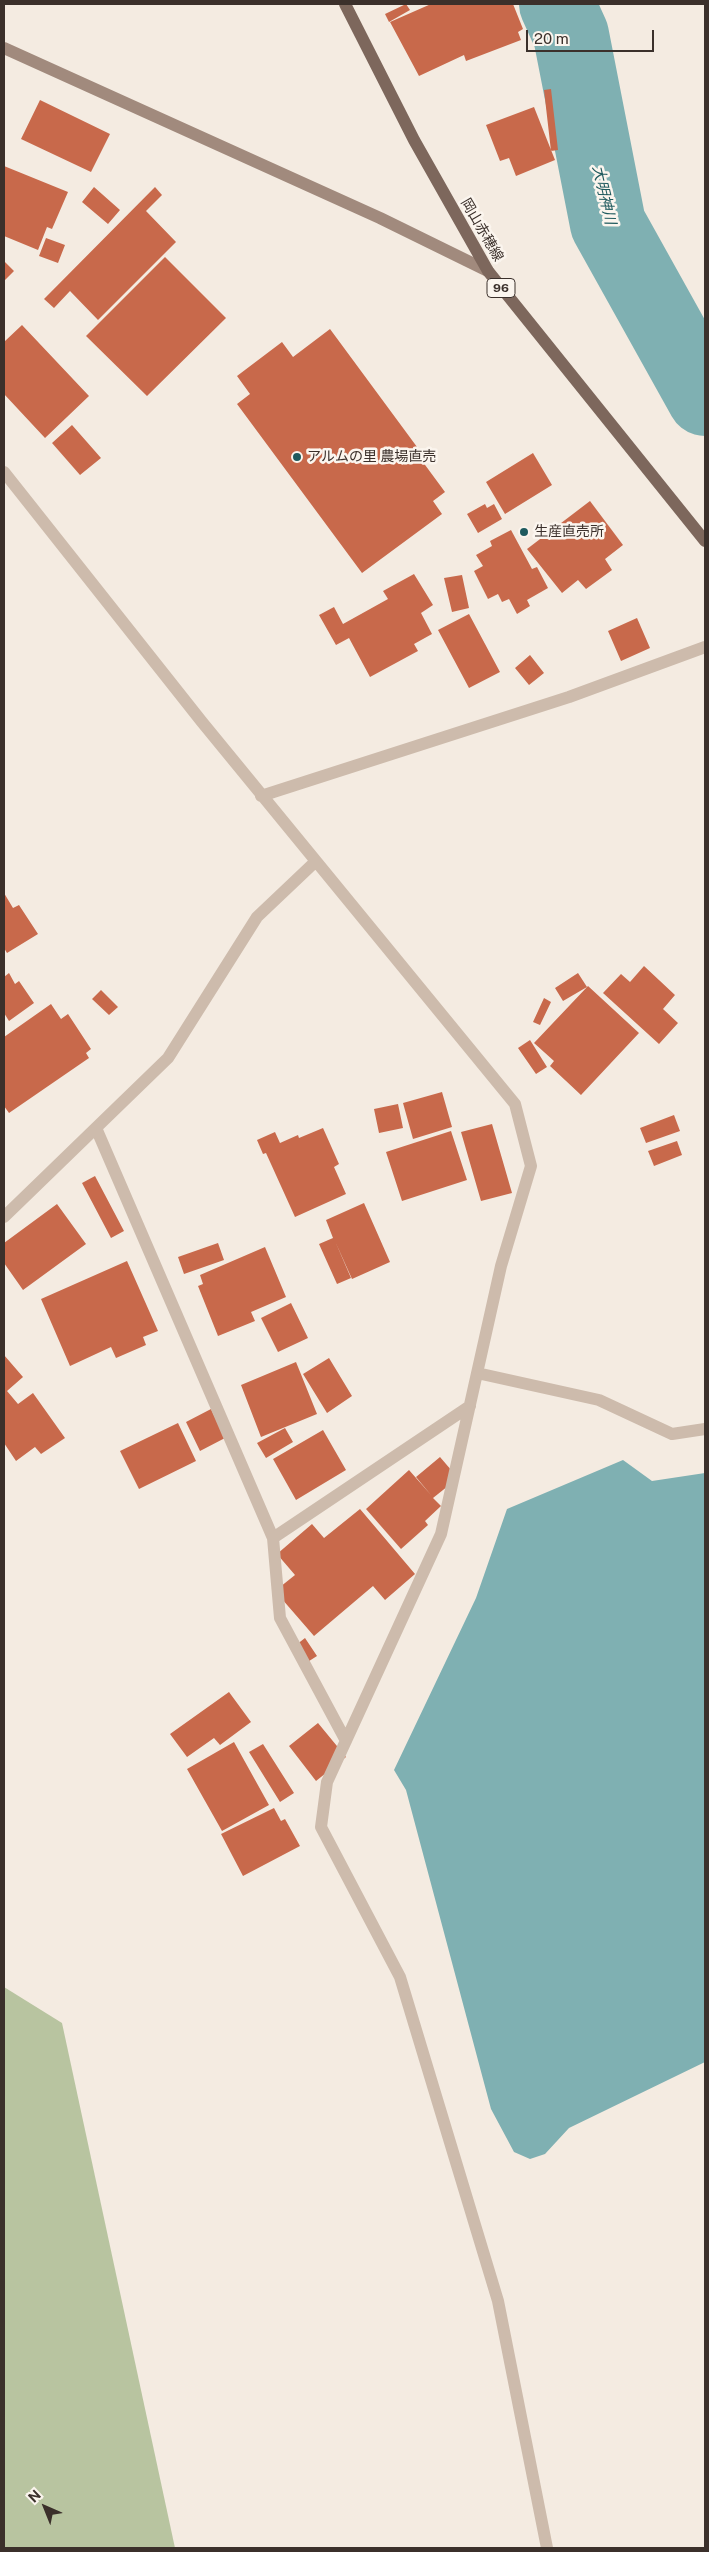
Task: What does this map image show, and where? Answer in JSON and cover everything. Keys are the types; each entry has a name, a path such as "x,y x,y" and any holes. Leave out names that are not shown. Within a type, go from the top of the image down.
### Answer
{"main road":[{"name":"岡山赤穂線","path":"345,4 414,140 488,271 705,541"}],"street":[{"path":"4,48 380,218 488,271"},
{"path":"4,472 261,796 515,1104 531,1166 501,1266 441,1534 327,1782 321,1827 400,1977 498,2301 547,2548"},
{"path":"261,796 569,698 705,647"},
{"path":"4,1217 168,1058 257,917 315,862"},
{"path":"96,1128 273,1538 280,1618 346,1741"},
{"path":"477,1372 598,1400 672,1434 705,1428"},
{"path":"273,1538 470,1406"}],"green space":[{"path":"4,1987 62,2023 175,2548 4,2548"}],"water":[{"path":"623,1460 652,1481 705,1473 705,2062 569,2128 545,2154 530,2159 514,2152 491,2109 406,1790 394,1770 476,1598 507,1509"}],"building":[{"path":"406,4 410,10 389,22 385,14"},
{"path":"431,4 513,4 523,29 518,32 521,40 466,61 464,55 419,76 390,22"},
{"path":"551,89 558,150 551,151 544,90"},
{"path":"40,100 110,134 91,172 21,139"},
{"path":"534,107 555,160 516,176 509,158 500,161 486,125"},
{"path":"4,166 68,192 52,229 47,227 38,250 4,236"},
{"path":"94,187 120,210 108,224 82,202"},
{"path":"155,187 162,195 146,211 176,242 98,320 70,291 54,308 44,299"},
{"path":"46,238 65,245 58,263 39,256"},
{"path":"165,257 226,318 147,396 86,336"},
{"path":"4,261 14,271 4,281"},
{"path":"22,325 89,396 45,438 4,394 4,342"},
{"path":"330,329 420,451 417,454 445,492 433,501 442,514 362,573 237,404 250,394 237,376 282,342 293,357"},
{"path":"72,425 101,458 80,475 52,443"},
{"path":"533,453 552,485 505,514 486,482"},
{"path":"590,501 623,545 605,559 612,570 586,589 578,580 562,593 527,549"},
{"path":"485,504 487,508 494,504 502,519 478,533 467,514"},
{"path":"511,530 532,569 537,567 548,588 527,600 530,606 517,614 509,599 502,602 498,594 488,599 474,571 483,566 476,555 492,546 490,541"},
{"path":"414,574 433,605 421,613 432,634 414,644 418,651 370,677 349,638 336,645 319,615 334,607 343,624 388,599 383,591"},
{"path":"462,575 469,608 452,612 444,578"},
{"path":"469,614 500,672 469,688 438,630"},
{"path":"637,618 650,648 621,661 608,631"},
{"path":"530,655 544,673 529,685 515,668"},
{"path":"4,893 13,908 19,905 38,934 7,953 4,948"},
{"path":"644,966 675,995 663,1009 678,1023 659,1044 603,993 621,974 630,982"},
{"path":"9,973 15,984 19,981 34,1003 9,1021 4,1013 4,977"},
{"path":"578,973 587,987 563,1001 555,988"},
{"path":"588,986 639,1033 581,1095 550,1066 554,1061 534,1043"},
{"path":"101,990 118,1007 109,1015 92,999"},
{"path":"544,998 551,1002 540,1025 533,1022"},
{"path":"51,1004 61,1019 68,1014 91,1049 86,1053 89,1058 9,1113 4,1106 4,1037"},
{"path":"530,1040 547,1067 536,1074 518,1048"},
{"path":"442,1092 452,1127 413,1139 403,1103"},
{"path":"398,1104 403,1128 379,1133 374,1109"},
{"path":"674,1115 680,1131 646,1143 640,1128"},
{"path":"492,1124 512,1193 481,1201 461,1132"},
{"path":"323,1128 339,1164 334,1167 346,1194 295,1217 266,1153 263,1154 257,1140 275,1132 280,1143 298,1135 299,1138"},
{"path":"451,1131 467,1180 402,1201 386,1152"},
{"path":"677,1141 682,1155 654,1166 648,1151"},
{"path":"95,1176 124,1231 111,1238 82,1183"},
{"path":"364,1203 390,1262 352,1279 335,1241 351,1278 337,1284 319,1244 333,1238 326,1220"},
{"path":"57,1204 86,1244 23,1290 4,1263 4,1243"},
{"path":"218,1243 224,1260 184,1274 178,1257"},
{"path":"265,1247 286,1297 251,1312 255,1321 218,1336 198,1286 203,1284 200,1275"},
{"path":"127,1261 158,1331 143,1337 146,1345 116,1358 111,1347 70,1366 41,1299"},
{"path":"291,1303 308,1338 278,1352 261,1318"},
{"path":"4,1355 23,1377 7,1391 18,1404 33,1393 65,1438 41,1454 35,1447 16,1461 4,1443"},
{"path":"329,1358 352,1396 327,1413 303,1374"},
{"path":"296,1362 317,1414 261,1437 241,1385"},
{"path":"211,1409 225,1438 200,1451 186,1422"},
{"path":"178,1423 196,1461 139,1489 120,1451"},
{"path":"285,1428 293,1442 266,1458 257,1443"},
{"path":"323,1430 346,1470 296,1500 273,1459"},
{"path":"440,1457 458,1478 433,1498 441,1506 425,1521 428,1525 401,1549 366,1509 409,1470 431,1495 416,1477"},
{"path":"360,1509 415,1574 385,1600 373,1586 314,1636 275,1591 295,1575 277,1554 312,1524 324,1538"},
{"path":"305,1638 317,1656 306,1663 296,1645"},
{"path":"229,1692 251,1722 220,1745 214,1738 187,1757 170,1734"},
{"path":"318,1723 346,1757 316,1781 289,1746"},
{"path":"234,1742 269,1805 222,1831 187,1769"},
{"path":"263,1744 294,1793 280,1802 249,1752"},
{"path":"274,1808 281,1821 285,1819 300,1846 243,1876 221,1834"}],"waterway":[{"name":"大明神川","path":"557,4 571,35 608,224 705,398"}],"place":[{"name":"アルムの里 農場直売","path":"297,457"},
{"name":"生産直売所","path":"524,532"}]}
